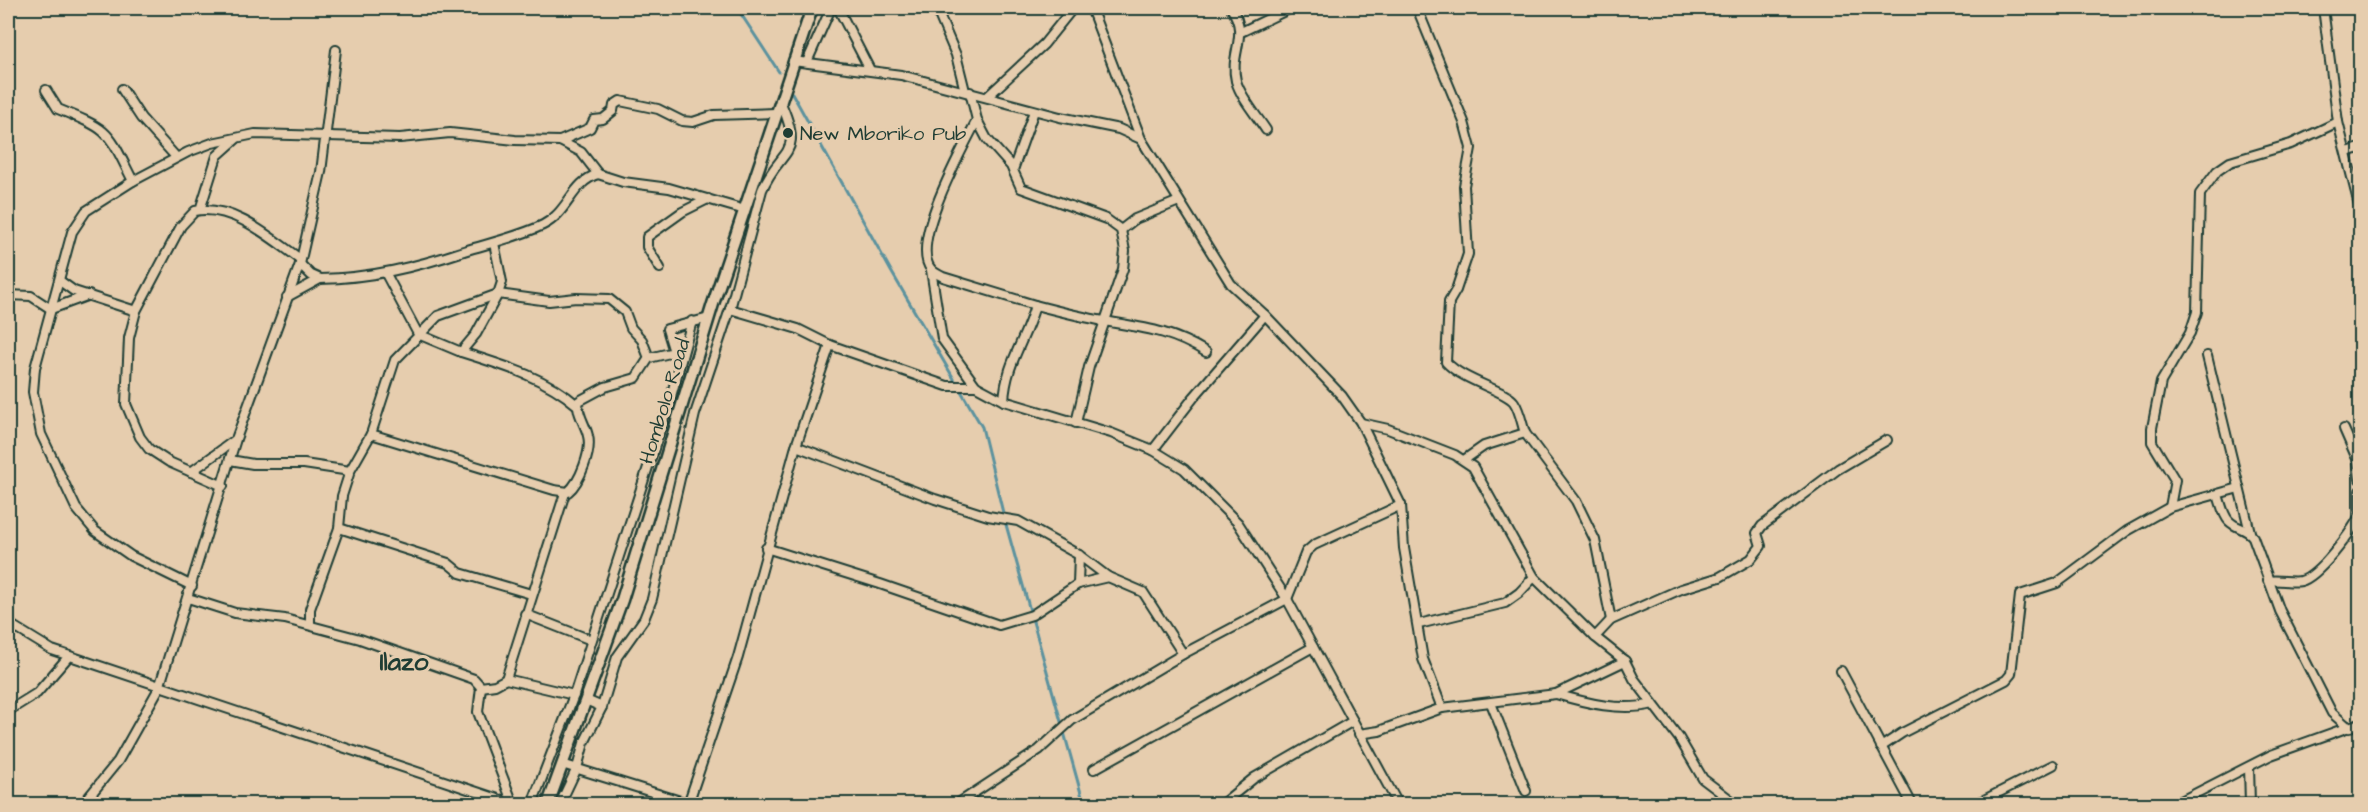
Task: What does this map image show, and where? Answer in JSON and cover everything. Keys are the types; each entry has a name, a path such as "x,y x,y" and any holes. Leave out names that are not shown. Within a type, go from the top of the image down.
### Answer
{"street":[{"name":"Hombolo Road","path":"548,804 621,600 775,113 812,8"},
{"path":"807,62 831,8"},
{"path":"838,8 870,70"},
{"path":"936,8 956,56 977,120 987,139 1013,170 1020,188 1106,219 1121,230 1125,251 1123,269 1089,367 1076,423"},
{"path":"987,97 1044,44 1073,8"},
{"path":"1091,8 1142,139 1231,284 1265,315 1342,396 1361,423 1401,505 1404,548 1419,624 1423,659 1442,708"},
{"path":"1231,8 1239,21 1241,32 1236,53 1236,81 1266,130"},
{"path":"1241,32 1292,8"},
{"path":"1417,8 1445,72 1471,148 1464,186 1468,254 1456,290 1449,302 1446,362 1477,384 1509,398 1517,409 1525,433 1576,501 1595,540 1611,620"},
{"path":"2323,8 2338,122 2361,209"},
{"path":"87,803 118,761 159,688 230,460 300,261 321,172 336,50"},
{"path":"793,61 870,70 967,91 1034,111 1119,129 1142,139"},
{"path":"122,89 141,118 176,157"},
{"path":"46,90 58,109 83,118 110,136 133,181"},
{"path":"560,804 577,768 584,743 602,707 617,657 644,619 652,599 677,501 695,414 730,309 762,190 770,175 790,149 791,132 780,100"},
{"path":"192,586 131,556 95,531 76,508 41,434 33,392 35,368 72,232 86,211 176,157 212,143 239,137 280,134 408,138 450,133 515,140 560,141 590,129 594,120 603,119 614,111 614,105 620,101 658,109 682,121 693,122 714,115 775,113"},
{"path":"1013,170 1034,111"},
{"path":"976,386 942,339 927,244 938,197 977,120"},
{"path":"2170,507 2175,480 2152,442 2152,428 2161,382 2190,333 2197,312 2200,194 2217,171 2230,162 2291,144 2338,122"},
{"path":"200,210 217,156 239,137"},
{"path":"560,141 581,152 598,174 623,182 656,185 745,210"},
{"path":"2347,152 2361,148"},
{"path":"287,297 320,279 387,274 419,267 543,225 555,218 584,180 598,174"},
{"path":"660,268 646,247 647,237 682,212 708,199"},
{"path":"1121,230 1135,219 1179,201"},
{"path":"223,486 148,449 128,412 126,404 128,358 136,311 181,226 192,213 200,210 211,210 244,222 300,261 311,275 320,279"},
{"path":"461,352 476,334 502,282 494,243"},
{"path":"931,270 943,277 1035,305 1104,321 1147,327 1193,344 1206,352"},
{"path":"387,274 418,334 461,352 508,367 563,393 577,405 589,437 589,446 575,485 565,493 531,594 506,679"},
{"path":"60,281 74,291 136,311"},
{"path":"310,625 310,609 339,528 342,496 350,471 371,434 391,367 418,334 438,316 498,294 549,302 576,298 609,299 625,312 631,328 642,340 649,358"},
{"path":"8,295 31,296 51,309"},
{"path":"51,309 89,295"},
{"path":"1004,401 1005,378 1019,342 1029,328 1035,305"},
{"path":"730,309 798,329 830,345 947,386 976,386 1004,401 1122,437 1153,450 1184,469 1238,523 1287,599 1398,804"},
{"path":"1153,450 1194,397 1265,315"},
{"path":"577,405 583,397 592,392 636,378 649,358 674,352 667,329 709,318"},
{"path":"532,804 574,695 672,393 692,321"},
{"path":"562,764 689,804 738,657 766,548 796,446 830,345"},
{"path":"2206,356 2250,532 2268,581 2332,712 2349,728"},
{"path":"1361,423 1388,429 1464,460 1478,474 1534,577 1595,637 1625,661 1634,679 1679,738 1703,779 1736,804"},
{"path":"2344,429 2358,461 2361,479"},
{"path":"1464,460 1484,446 1525,433"},
{"path":"371,434 565,493"},
{"path":"191,472 237,439"},
{"path":"1595,637 1611,620 1682,589 1720,577 1752,559 1761,546 1757,533 1762,526 1839,469 1887,440"},
{"path":"796,446 988,516 1018,521 1079,555 1108,577 1143,592 1183,654"},
{"path":"230,460 253,464 294,463 350,471"},
{"path":"1881,747 1902,733 2006,680 2011,674 2020,595 2056,583 2127,531 2170,507 2239,488"},
{"path":"2361,492 2361,510"},
{"path":"2218,495 2229,521 2250,532"},
{"path":"957,804 1039,750 1072,720 1183,654 1287,599 1303,560 1314,545 1401,505"},
{"path":"2268,581 2279,579 2298,582 2312,577 2351,534 2361,515"},
{"path":"339,528 447,562 460,573 531,594"},
{"path":"766,548 880,584 999,626 1032,615 1057,601 1078,584 1108,577"},
{"path":"1078,584 1079,555"},
{"path":"1419,624 1505,603 1519,593 1534,577"},
{"path":"188,598 235,613 285,619 310,625 468,676 482,687 495,685 506,679 574,695"},
{"path":"525,614 591,640"},
{"path":"8,623 52,650 159,688 513,804 478,712 482,687"},
{"path":"1094,769 1313,647"},
{"path":"8,711 37,693 69,656"},
{"path":"1359,734 1379,731 1442,708 1556,694 1625,661"},
{"path":"1841,671 1912,804"},
{"path":"1556,694 1586,703 1629,708 1653,704"},
{"path":"585,700 602,707"},
{"path":"1491,703 1526,791"},
{"path":"1222,804 1254,778 1353,721"},
{"path":"2175,804 2288,748 2361,723"},
{"path":"1976,804 2053,765"},
{"path":"2249,767 2250,804"}],"waterway":[{"path":"737,8 779,72"},
{"path":"792,93 891,271 982,427 1005,521 1084,804"}],"place":[{"name":"New Mboriko Pub","path":"788,133"}],"district":[{"name":"Ilazo","path":"404,661"}]}
